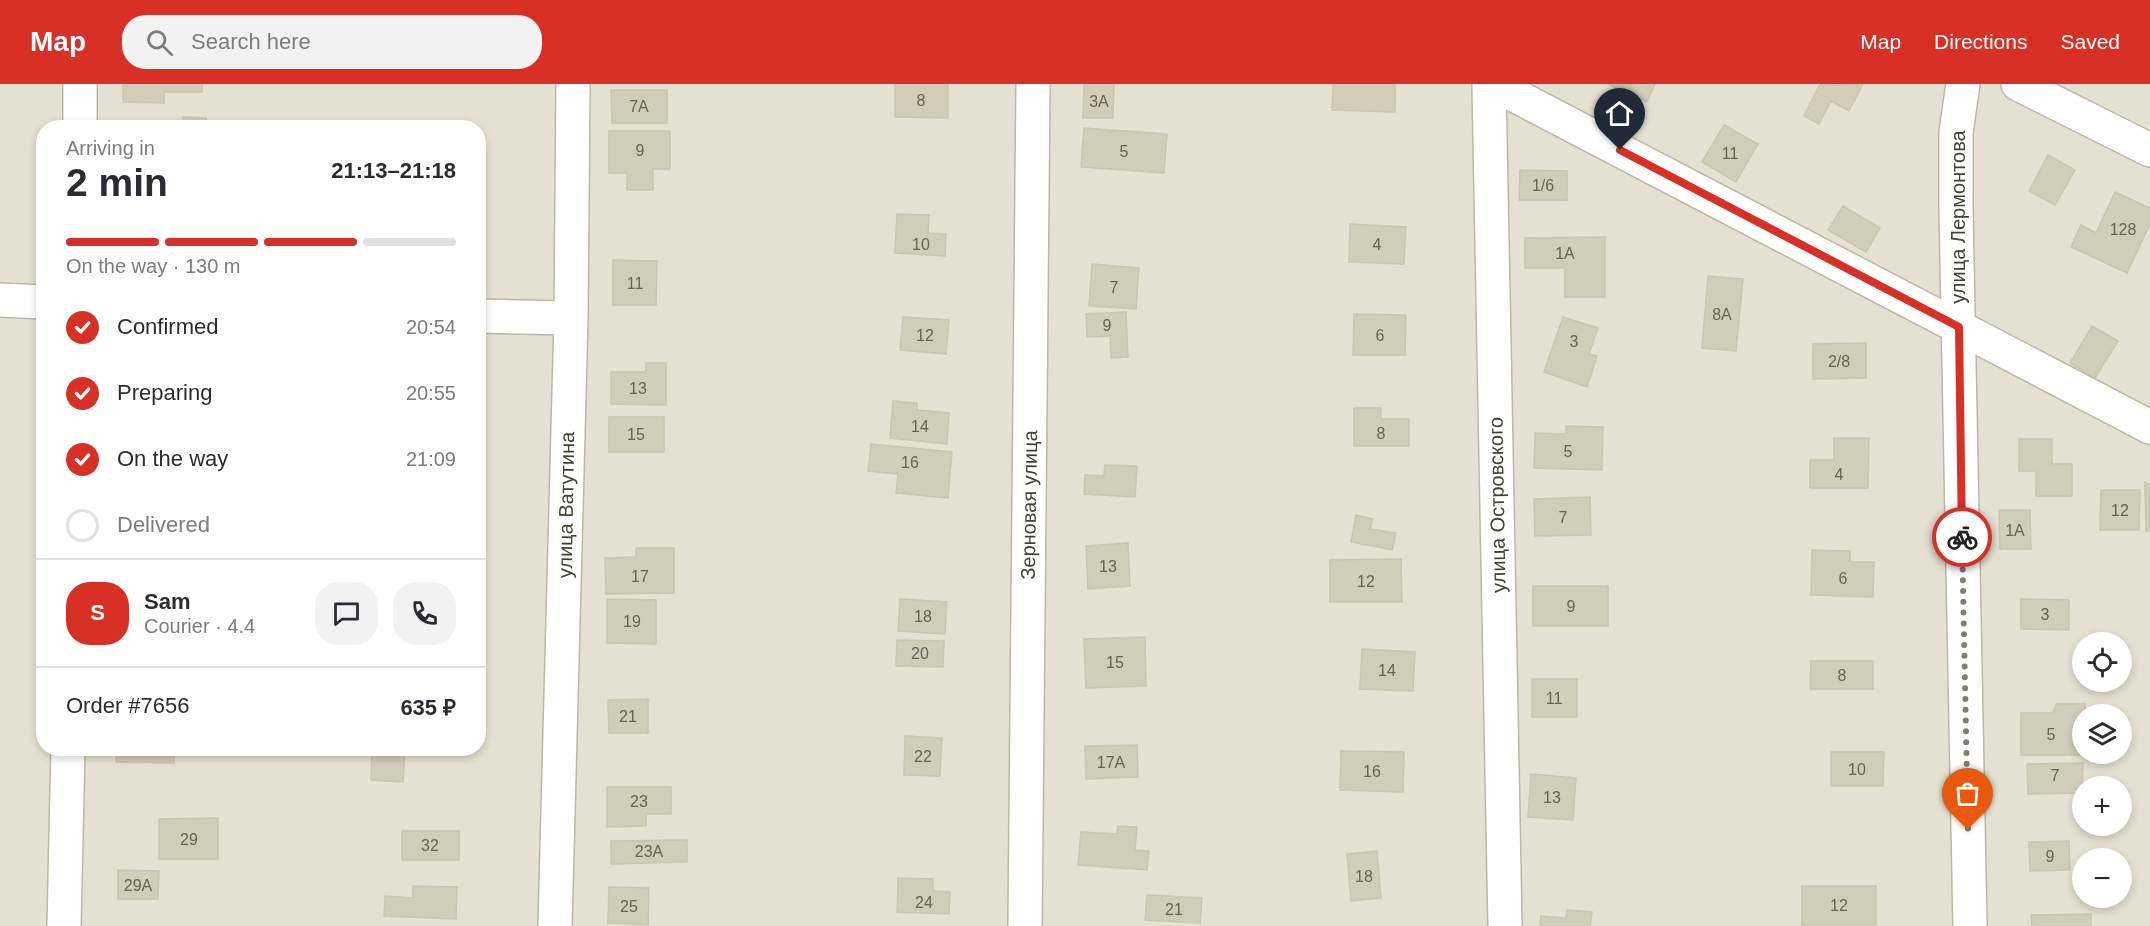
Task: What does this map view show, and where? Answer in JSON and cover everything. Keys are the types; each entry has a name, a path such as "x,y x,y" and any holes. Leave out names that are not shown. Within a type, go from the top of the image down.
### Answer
{"street":[{"path":"80,84 80,120"},
{"name":"улица Ватутина","path":"555,926 571,318 573,84"},
{"name":"Зерновая улица","path":"1024,926 1033,84"},
{"path":"1491,84 2150,428"},
{"name":"улица Островского","path":"1491,84 1505,926"},
{"name":"улица Лермонтова","path":"1963,84 1956,132 1970,926"},
{"path":"2018,84 2150,150"},
{"path":"0,300 36,302"},
{"path":"486,315 571,318"},
{"path":"64,926 68,756"}],"shaded area":[{"path":"0,84 2150,84 2150,926 0,926"}],"building":[{"path":"123,84 202,84 202,92 164,92 164,103 123,102"},
{"path":"895,84 948,84 948,118 895,117"},
{"path":"1084,84 1114,84 1113,118 1083,118"},
{"path":"1333,84 1395,84 1395,112 1332,110"},
{"path":"1608,84 1655,84 1647,102"},
{"path":"1820,84 1863,84 1849,111 1831,101 1819,124 1804,116"},
{"path":"611,90 667,90 667,123 612,123"},
{"path":"183,117 206,118 206,120 183,120"},
{"path":"1724,125 1758,144 1736,182 1702,162"},
{"path":"1084,128 1167,134 1164,173 1081,167"},
{"path":"609,131 670,131 670,169 653,169 653,190 627,190 627,173 609,173"},
{"path":"2048,155 2075,170 2055,205 2029,191"},
{"path":"1520,170 1567,171 1567,200 1519,200"},
{"path":"2115,192 2150,208 2150,224 2127,273 2071,247 2081,225 2096,233"},
{"path":"1843,206 1880,228 1866,252 1828,230"},
{"path":"897,214 929,215 928,233 946,234 945,256 895,253"},
{"path":"1350,224 1406,227 1404,264 1349,262"},
{"path":"1605,237 1605,297 1565,297 1565,268 1525,268 1525,238"},
{"path":"613,260 657,261 656,305 613,305"},
{"path":"1092,264 1139,268 1136,309 1089,306"},
{"path":"1708,276 1743,279 1736,351 1702,348"},
{"path":"1126,312 1128,357 1111,358 1110,336 1087,337 1086,314"},
{"path":"1354,314 1406,315 1405,355 1353,355"},
{"path":"903,317 949,320 946,354 900,350"},
{"path":"1563,317 1598,328 1589,354 1597,356 1587,387 1544,372"},
{"path":"2092,326 2118,341 2095,378 2070,363"},
{"path":"1866,343 1866,378 1813,379 1813,344"},
{"path":"646,363 666,363 666,405 611,404 611,372 646,372"},
{"path":"893,401 917,403 917,410 949,413 947,444 890,438"},
{"path":"1354,408 1381,408 1381,419 1409,419 1409,446 1354,446"},
{"path":"609,417 664,417 664,452 609,452"},
{"path":"1566,426 1603,427 1602,470 1534,468 1535,433 1566,434"},
{"path":"1834,438 1869,438 1868,488 1810,488 1810,460 1834,460"},
{"path":"2019,439 2052,439 2052,464 2072,464 2072,496 2036,496 2036,471 2019,471"},
{"path":"871,444 952,452 948,498 896,493 898,474 868,471"},
{"path":"1105,465 1137,466 1135,497 1084,494 1085,475 1104,476"},
{"path":"2145,482 2150,485 2150,531 2146,531"},
{"path":"2101,490 2140,490 2139,530 2100,530"},
{"path":"1590,497 1591,535 1535,536 1534,499"},
{"path":"1999,510 2030,510 2031,549 2000,549"},
{"path":"1356,515 1373,519 1370,529 1396,533 1392,550 1351,542"},
{"path":"1128,543 1130,586 1088,589 1086,546"},
{"path":"636,548 674,548 674,593 606,594 605,558 636,557"},
{"path":"1812,550 1850,551 1850,562 1874,562 1873,597 1811,595"},
{"path":"1401,559 1402,602 1330,602 1330,560"},
{"path":"1533,586 1608,586 1608,626 1533,626"},
{"path":"607,599 656,600 656,644 607,643"},
{"path":"900,599 947,602 945,634 898,631"},
{"path":"2021,599 2069,600 2069,630 2021,629"},
{"path":"1145,637 1146,686 1086,688 1084,639"},
{"path":"897,640 944,641 943,667 896,666"},
{"path":"1362,649 1415,652 1413,691 1360,689"},
{"path":"1811,661 1873,661 1873,689 1810,689"},
{"path":"1532,679 1577,679 1577,717 1532,717"},
{"path":"648,699 648,733 609,733 608,700"},
{"path":"2056,704 2072,704 2072,755 2021,755 2021,713 2053,713"},
{"path":"905,736 942,738 940,776 904,775"},
{"path":"1137,745 1138,777 1086,779 1085,746"},
{"path":"1341,751 1404,752 1403,792 1340,790"},
{"path":"1831,752 1884,752 1883,786 1831,786"},
{"path":"116,756 174,756 174,763 116,762"},
{"path":"372,756 405,756 403,782 371,780"},
{"path":"2027,764 2083,764 2083,776 2072,776 2072,793 2028,794"},
{"path":"1531,774 1576,778 1573,820 1528,817"},
{"path":"607,787 671,787 671,814 646,814 646,826 607,827"},
{"path":"218,818 218,859 159,859 159,819"},
{"path":"1118,826 1137,827 1135,850 1149,851 1147,870 1078,865 1081,832 1117,834"},
{"path":"402,831 459,831 459,860 402,860"},
{"path":"687,840 687,862 611,864 611,841"},
{"path":"2069,841 2070,870 2030,871 2029,842"},
{"path":"1377,851 1381,898 1351,901 1347,854"},
{"path":"118,870 159,871 158,899 118,899"},
{"path":"898,878 933,879 933,891 950,892 949,914 897,912"},
{"path":"413,886 457,887 456,919 384,916 385,896 413,898"},
{"path":"1802,886 1876,886 1876,925 1802,925"},
{"path":"609,887 649,888 648,925 608,923"},
{"path":"1147,895 1202,898 1200,923 1145,920"},
{"path":"1567,910 1592,912 1590,926 1540,926 1541,916 1566,918"},
{"path":"2091,914 2091,926 2032,926 2031,915"}],"way so far":[{"path":"1962,537 1968,830"}],"route":[{"path":"1620,150 1959,327 1962,537"}]}
